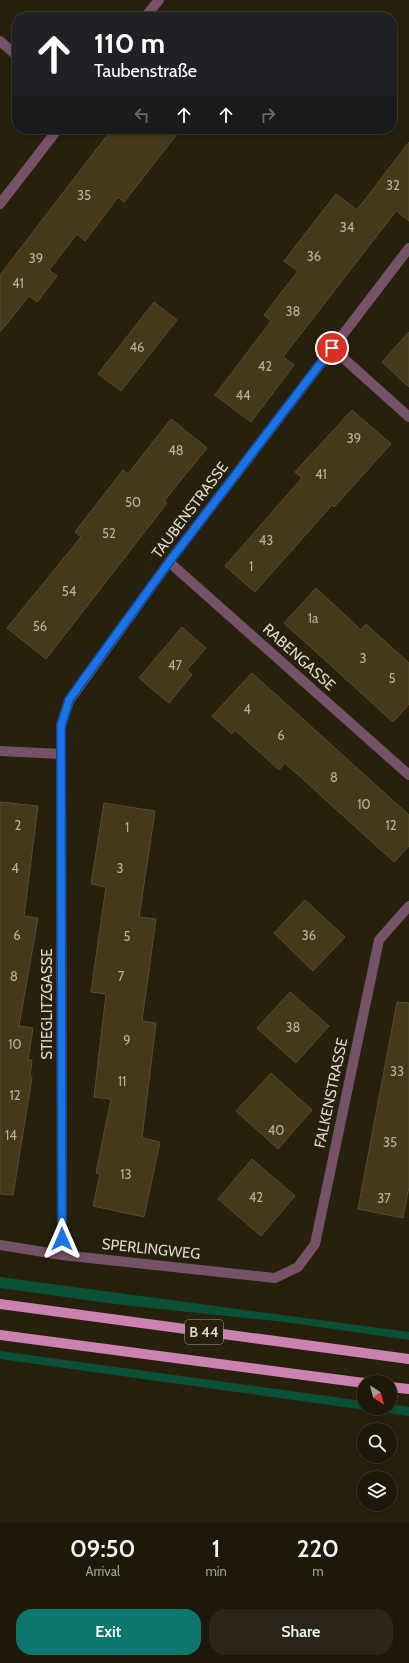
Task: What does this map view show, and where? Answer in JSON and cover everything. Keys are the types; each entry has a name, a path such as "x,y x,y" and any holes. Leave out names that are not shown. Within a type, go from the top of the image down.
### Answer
{"main road":[{"name":"B 44","path":"0,1304 409,1359"},
{"name":"B 44","path":"0,1335 357,1383"},
{"path":"397,1388 409,1390"}],"street":[{"path":"150,12 159,0"},
{"path":"0,42 12,52"},
{"path":"0,204 54,134"},
{"name":"TAUBENSTRASSE","path":"61,754 61,726 69,700 169,562 409,248"},
{"path":"332,348 409,417"},
{"name":"RABENGASSE","path":"169,562 409,775"},
{"path":"0,751 61,754"},
{"name":"STIEGLITZGASSE","path":"61,754 62,1255"},
{"name":"FALKENSTRASSE","path":"275,1278 298,1267 315,1244 379,940 409,906"},
{"name":"SPERLINGWEG","path":"0,1245 62,1255 275,1278"}],"green space":[{"path":"0,1277 409,1332 409,1340 285,1322 122,1305 0,1288"},
{"path":"0,1351 357,1400 357,1409 0,1359"},
{"path":"397,1405 409,1407 409,1416 397,1414"}],"building":[{"path":"108,134 177,134 124,202 118,197 85,241 77,234 49,270 57,276 37,302 29,296 0,332 0,275"},
{"path":"409,142 409,221 396,211 283,357 294,365 251,422 215,395 271,321 264,315 298,271 284,261 336,194 357,210"},
{"path":"154,302 177,320 121,391 98,374"},
{"path":"409,332 409,387 382,362"},
{"path":"352,410 391,444 334,507 332,505 255,592 225,566 302,478 295,472"},
{"path":"171,419 207,448 164,501 167,503 46,659 7,628 81,537 75,532 123,470 128,474"},
{"path":"316,588 361,630 366,624 409,663 409,704 393,722 284,623"},
{"path":"182,627 206,648 187,670 192,675 169,703 139,678"},
{"path":"252,673 409,815 409,846 394,862 285,763 279,770 235,730 232,734 212,716"},
{"path":"0,802 38,806 24,916 38,918 19,1026 33,1028 28,1060 32,1060 30,1077 32,1077 13,1195 0,1194"},
{"path":"104,803 155,811 139,917 156,919 142,1021 156,1023 142,1138 160,1142 144,1217 93,1206 100,1174 96,1173 111,1099 94,1097 106,994 91,992 106,887 91,884"},
{"path":"305,900 345,937 313,971 274,933"},
{"path":"290,992 329,1026 296,1063 257,1028"},
{"path":"397,1002 409,1003 409,1187 403,1218 358,1209"},
{"path":"271,1073 312,1110 278,1149 236,1111"},
{"path":"252,1159 295,1196 261,1236 218,1199"}],"route":[{"path":"62,1239 61,726 69,700 86,676 169,562 332,348"}]}
